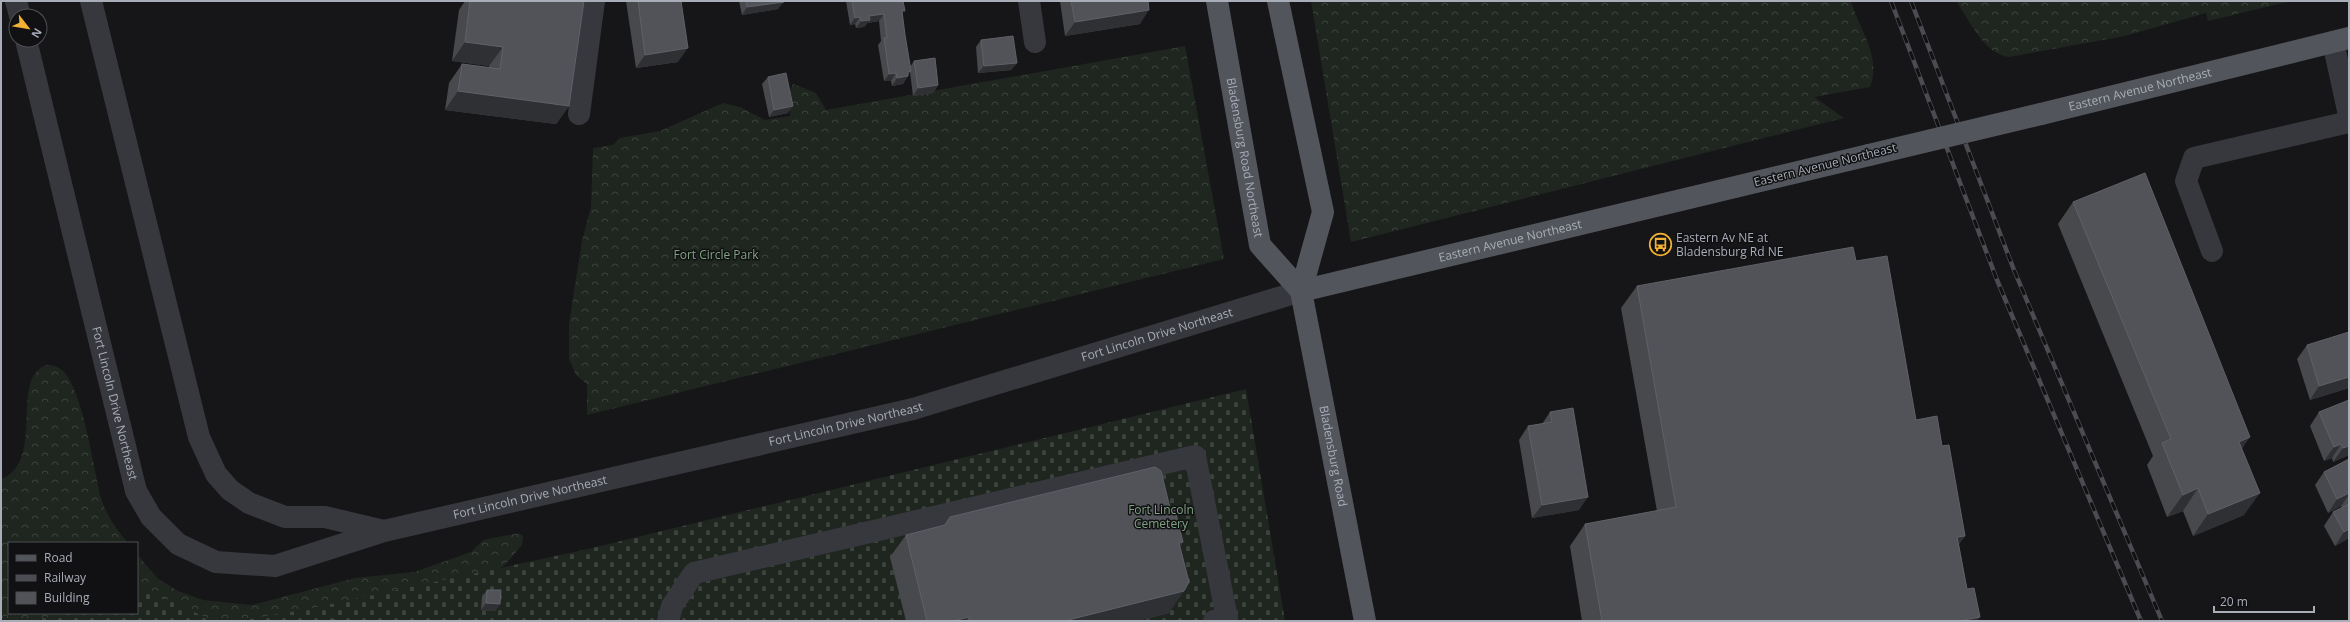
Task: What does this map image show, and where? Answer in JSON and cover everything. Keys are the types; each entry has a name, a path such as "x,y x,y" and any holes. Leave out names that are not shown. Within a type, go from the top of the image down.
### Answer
{"main road":[{"name":"Bladensburg Road Northeast","path":"1218,1 1260,245 1301,291"},
{"path":"1278,1 1323,212 1301,291"},
{"name":"Eastern Avenue Northeast","path":"1301,291 2041,114 2341,40"},
{"name":"Bladensburg Road","path":"1301,291 1365,621"}],"street":[{"name":"Fort Lincoln Drive Northeast","path":"91,1 199,437 216,474 230,490 249,503 285,517 326,517 384,531"},
{"path":"579,114 594,1"},
{"path":"1029,1 1035,42"},
{"path":"2341,40 2349,115"},
{"name":"Fort Lincoln Drive Northeast","path":"28,48 136,491 151,517 178,544 216,562 275,566 384,531 914,409 1301,291"},
{"path":"2212,251 2186,181 2194,158 2349,122"},
{"path":"668,621 672,606 694,573 1195,456 1227,618 1214,621"}],"green space":[{"path":"1311,1 1851,1 1868,43 1873,65 1873,76 1870,87 1814,97 1844,118 1351,242"},
{"path":"1956,1 2291,1 2208,21 2206,13 2125,36 2009,57 2000,55 1985,43 1972,27"},
{"name":"Fort Circle Park","path":"1185,46 1224,259 587,415 587,384 576,375 569,359 569,324 582,241 591,207 593,148 613,145 620,138 660,131 723,103 740,107 765,120 790,116 790,91 793,84 816,93 826,110"},
{"path":"45,365 57,367 64,372 71,382 77,396 87,432 103,504 112,522 127,542 8,542 8,614 138,614 138,555 157,578 178,591 203,600 252,605 355,578 414,572 471,552 483,540 519,533 523,536 522,545 505,565 475,584 361,621 1,621 1,479 12,472 19,462 24,450 28,393 31,381 37,372"},
{"name":"Fort Lincoln Cemetery","path":"1246,389 1285,621 238,621 308,609 588,549"},
{"path":"150,591 213,621 32,621 59,614 138,614 138,594"}],"building":[{"path":"470,1 584,1 569,106 458,91 462,64 500,69 503,47 465,42"},
{"path":"638,1 681,1 688,48 645,55"},
{"path":"746,1 783,1 784,2 747,7"},
{"path":"852,1 903,1 905,11 902,11 911,71 908,72 908,76 897,78 896,73 889,74 884,38 887,38 884,14 869,16 870,20 861,21 860,17 855,18"},
{"path":"1071,1 1148,1 1149,10 1075,22"},
{"path":"1013,36 1017,63 984,66 981,40"},
{"path":"935,58 938,85 918,88 914,61"},
{"path":"786,73 793,106 774,110 768,77"},
{"path":"2145,173 2250,437 2239,442 2260,493 2208,514 2198,488 2183,495 2162,443 2171,439 2073,202"},
{"path":"1853,247 1856,261 1887,256 1916,420 1937,416 1942,446 1949,445 1965,536 1957,537 1967,589 1974,588 1980,617 1959,621 1602,621 1585,524 1676,507 1637,286"},
{"path":"2349,332 2349,377 2319,386 2307,345"},
{"path":"2349,400 2349,446 2343,448 2341,444 2334,447 2319,412"},
{"path":"1573,408 1588,497 1542,505 1528,426 1552,422 1550,412"},
{"path":"2349,459 2349,493 2337,499 2324,472"},
{"path":"1155,467 1161,471 1171,512 1175,510 1183,542 1179,543 1189,582 1184,591 1064,621 970,621 969,617 953,621 927,621 906,535 945,525 950,517"},
{"path":"2349,504 2349,529 2344,532 2333,512"},
{"path":"487,590 501,590 500,604 486,603"}],"railway":[{"path":"1891,1 1997,280 2141,621"},
{"path":"1911,1 2014,270 2162,621"}],"place":[{"name":"Eastern Av NE at Bladensburg Rd NE","path":"1661,245"}]}
